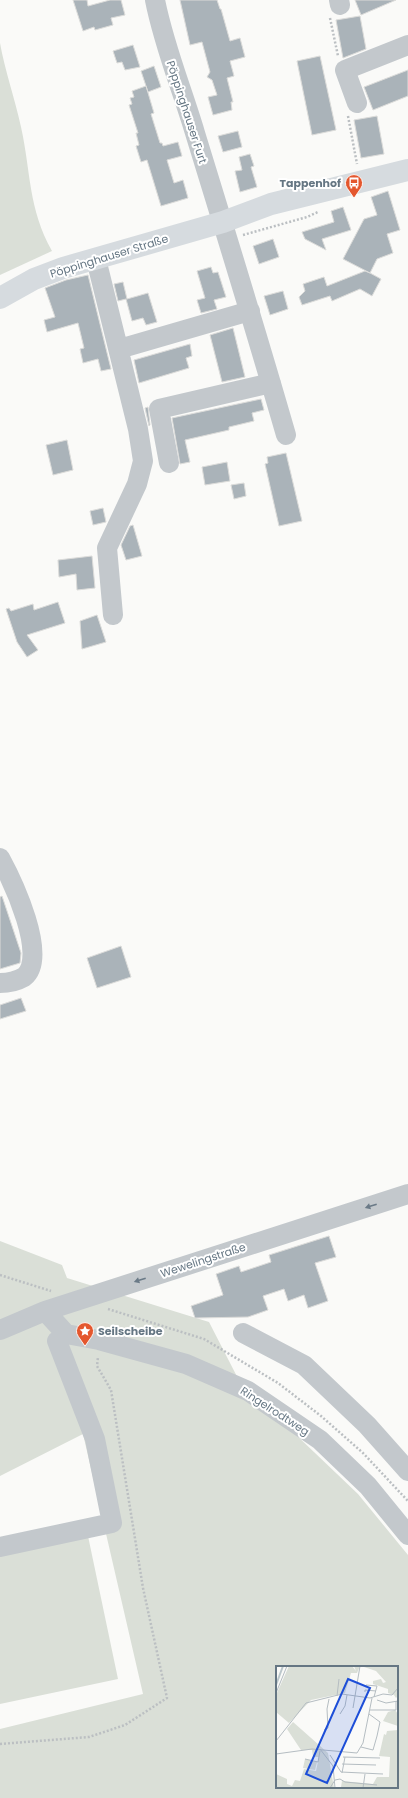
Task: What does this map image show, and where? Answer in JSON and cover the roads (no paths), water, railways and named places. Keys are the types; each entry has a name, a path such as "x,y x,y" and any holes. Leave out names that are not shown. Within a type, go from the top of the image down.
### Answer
{"main road":[{"name":"Pöppinghauser Straße","path":"0,298 34,279 63,268 223,222 271,204 408,170"}],"street":[{"name":"Pöppinghauser Furt","path":"155,0 161,31 191,119 223,222"},
{"path":"357,103 345,70 408,45"},
{"path":"223,222 286,435"},
{"path":"96,259 138,429 143,460 137,484 107,548 113,615"},
{"path":"119,349 250,310"},
{"path":"169,463 159,409 271,383"},
{"path":"0,858 14,886 27,922 33,952 31,964 24,976 10,982 0,983"},
{"name":"Wewelingstraße","path":"0,1330 44,1311 408,1194"},
{"name":"Ringelrodtweg","path":"44,1311 66,1334 99,1340 186,1364 248,1391 320,1440 368,1486 408,1535"},
{"path":"242,1333 304,1365 367,1425 408,1471"},
{"path":"0,1547 112,1523 95,1439 57,1341"}],"place":[{"name":"Tappenhof","path":"354,198"},
{"name":"Seilscheibe","path":"85,1346"}]}
